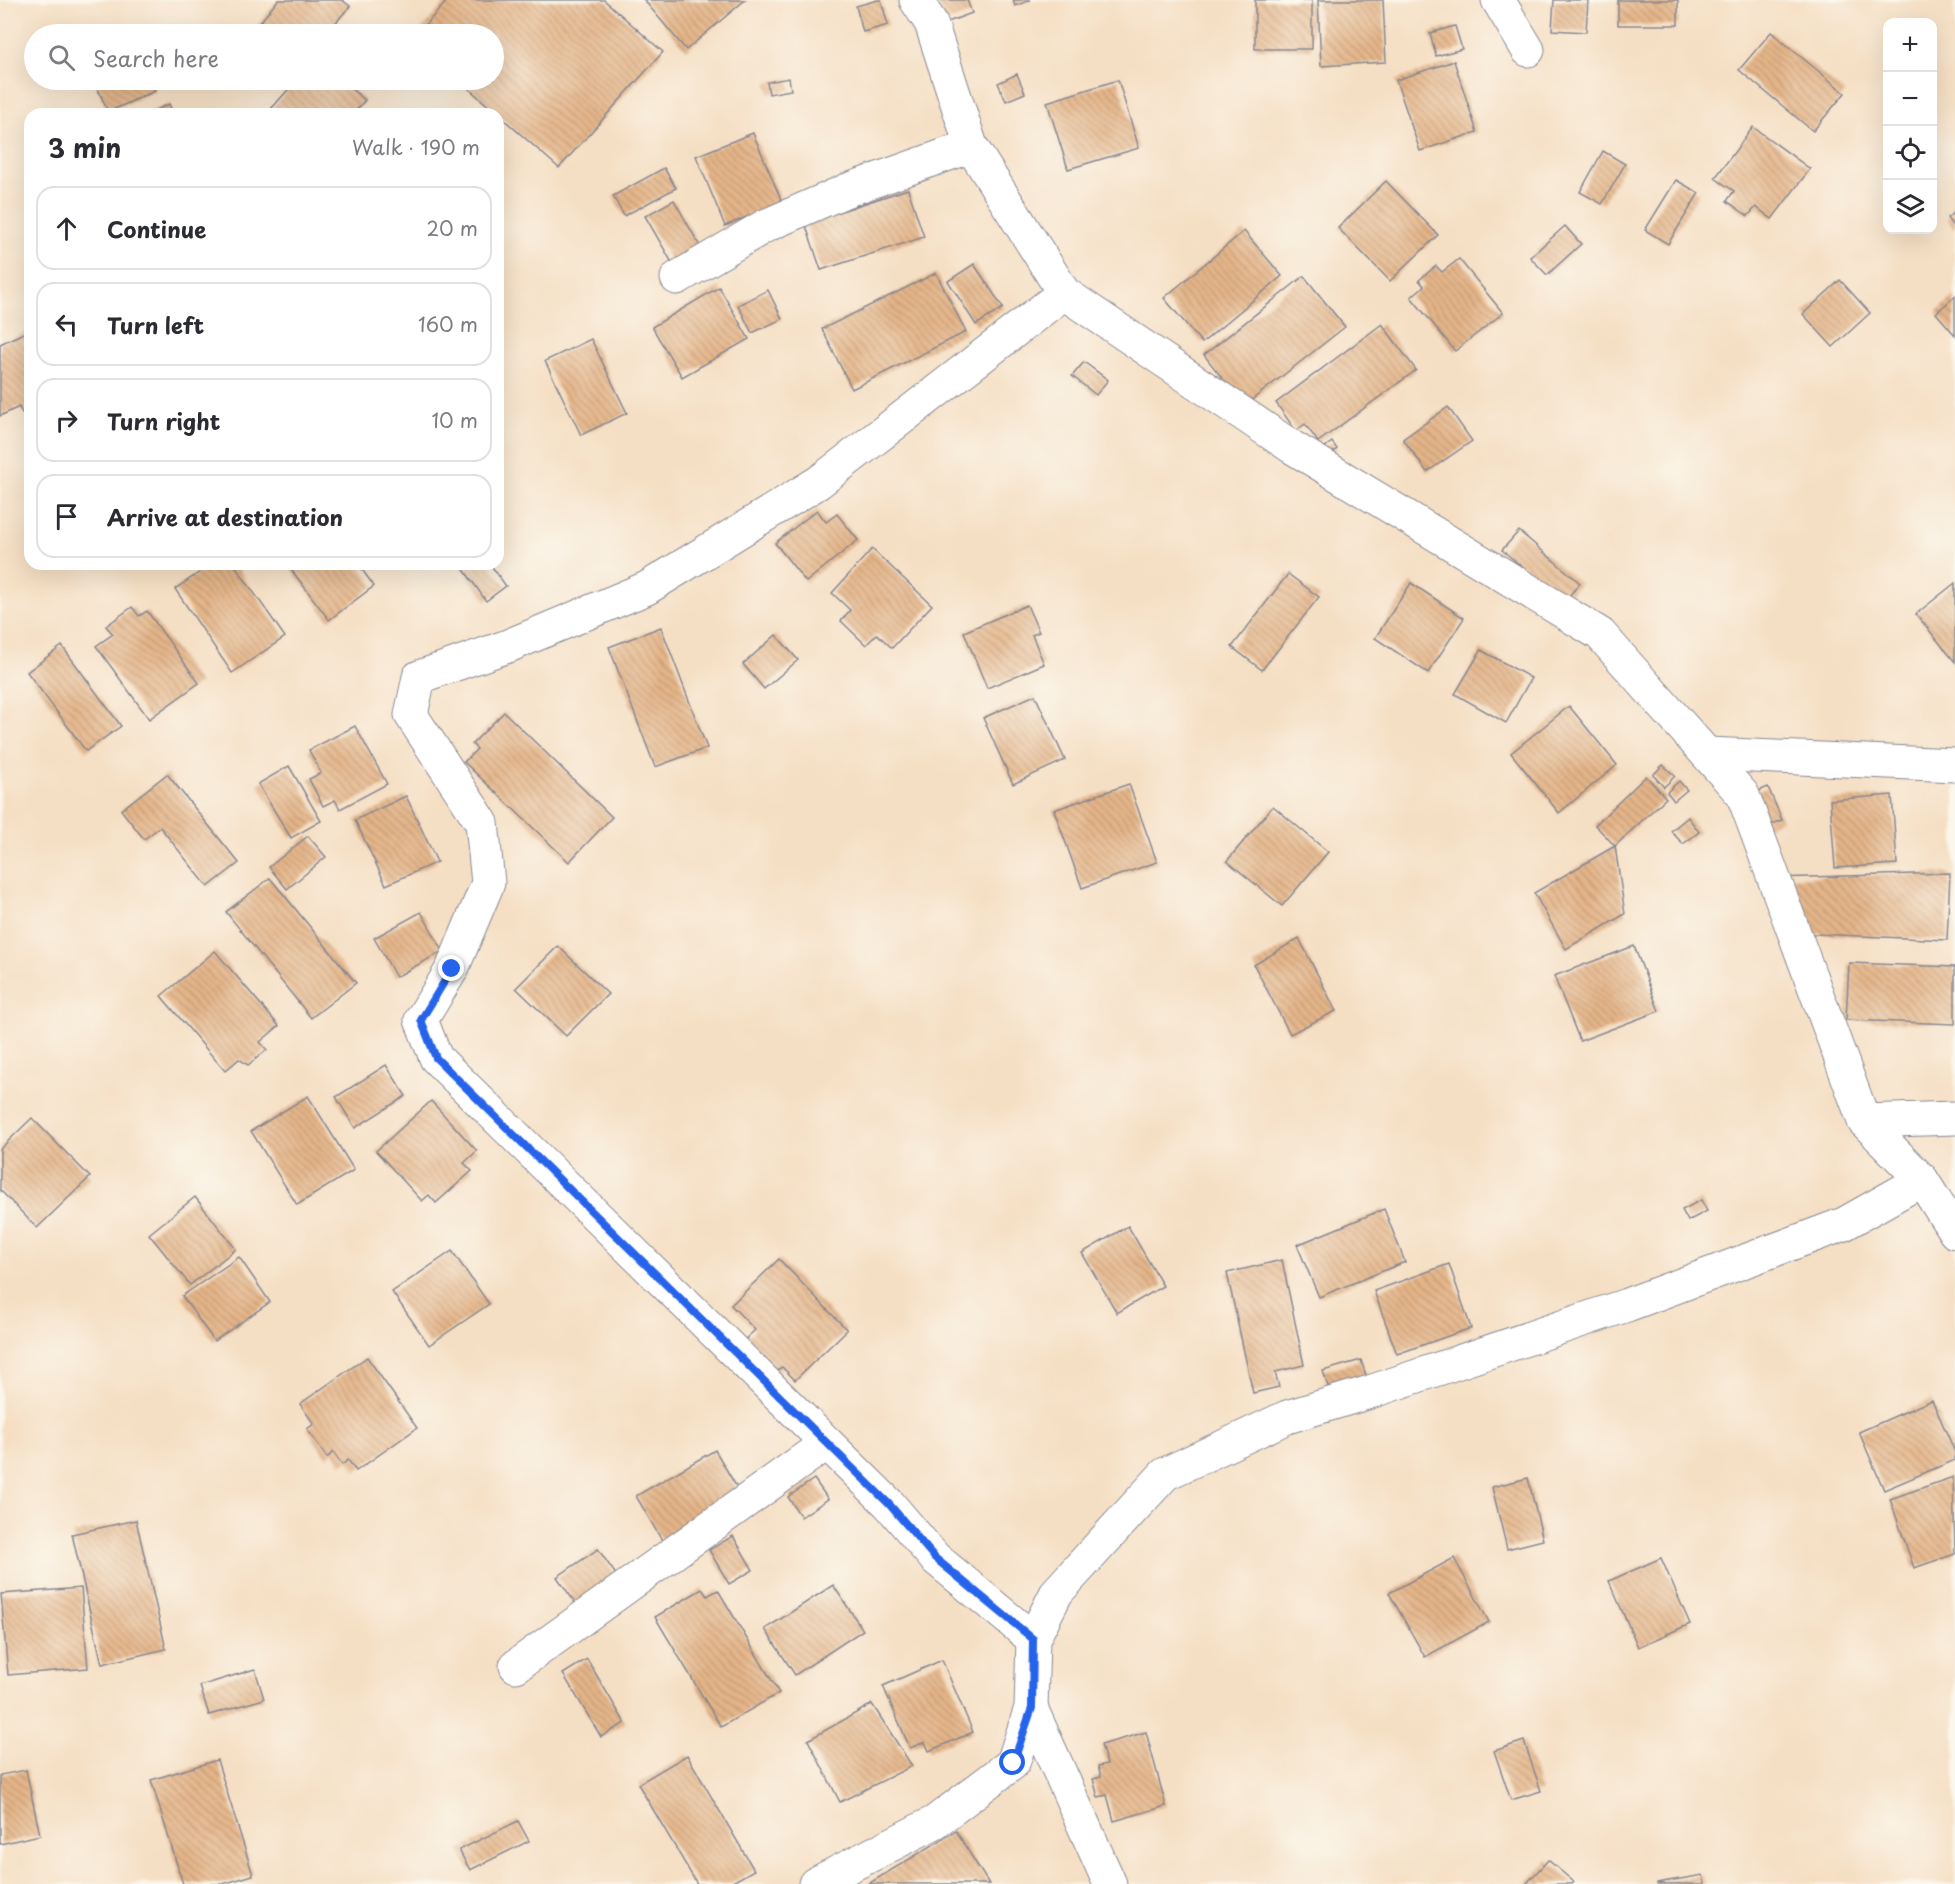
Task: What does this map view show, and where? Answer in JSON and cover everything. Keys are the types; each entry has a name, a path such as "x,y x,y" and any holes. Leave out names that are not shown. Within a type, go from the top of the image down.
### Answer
{"street":[{"path":"916,0 931,23 971,146 1064,293 1292,447 1600,634 1743,795 1863,1121 1922,1180 1955,1232"},
{"path":"1498,0 1528,50"},
{"path":"677,278 765,226 845,191 971,146"},
{"path":"1033,1639 935,1558 889,1504 436,1058 421,1020 452,969 488,883 482,823 411,714 419,676 508,646 647,588 819,482 1064,293"},
{"path":"1707,754 1955,765"},
{"path":"1863,1121 1955,1118"},
{"path":"814,1884 935,1822 1013,1763 1032,1708 1033,1639 1057,1592 1166,1474 1287,1417 1370,1392 1616,1309 1844,1224 1922,1180"},
{"path":"516,1666 827,1443"},
{"path":"1032,1708 1110,1884"}],"building":[{"path":"278,0 342,0 350,6 335,24 259,24"},
{"path":"448,0 604,0 663,52 559,168 504,120 504,108 491,108 470,90 504,90 504,24 426,24"},
{"path":"644,0 745,0 686,50"},
{"path":"881,0 888,25 863,32 856,6"},
{"path":"937,0 967,0 972,13 945,23"},
{"path":"1013,0 1031,0 1015,6"},
{"path":"1255,0 1312,0 1312,49 1255,49"},
{"path":"1318,0 1383,0 1386,62 1321,66"},
{"path":"1554,0 1588,0 1586,32 1552,30"},
{"path":"1618,0 1678,0 1678,25 1618,25"},
{"path":"1455,26 1462,49 1436,56 1430,33"},
{"path":"1771,32 1845,93 1813,131 1739,70"},
{"path":"1454,61 1477,132 1420,151 1396,80"},
{"path":"1017,74 1025,93 1006,101 998,83"},
{"path":"789,78 791,90 769,94 767,82"},
{"path":"1118,80 1139,148 1068,169 1047,102"},
{"path":"98,90 155,91 117,108 106,108"},
{"path":"288,90 352,90 365,100 358,108 272,108"},
{"path":"1753,127 1810,169 1772,219 1756,207 1748,216 1727,201 1734,191 1715,178"},
{"path":"753,133 782,202 725,226 696,156"},
{"path":"1603,151 1625,164 1602,204 1580,192"},
{"path":"664,168 676,188 624,216 613,196"},
{"path":"1676,180 1699,193 1668,244 1645,230"},
{"path":"1386,181 1438,235 1390,281 1338,228"},
{"path":"908,189 924,237 821,270 805,223"},
{"path":"674,200 706,257 678,273 645,216"},
{"path":"1955,212 1955,229 1947,218"},
{"path":"1565,226 1581,244 1547,275 1530,257"},
{"path":"1244,231 1282,276 1202,343 1164,298"},
{"path":"1459,259 1503,313 1455,351 1411,297 1424,286 1419,280 1436,266 1442,272"},
{"path":"974,264 1003,308 976,325 948,281"},
{"path":"936,273 966,332 852,389 822,329"},
{"path":"1304,276 1345,327 1244,406 1204,355"},
{"path":"1840,280 1870,313 1833,347 1803,314"},
{"path":"719,287 749,339 682,377 652,327"},
{"path":"768,290 782,319 752,333 738,305"},
{"path":"1955,296 1955,335 1936,313"},
{"path":"1382,324 1416,370 1318,442 1305,424 1296,431 1276,403"},
{"path":"24,333 24,412 22,413 19,407 0,416 0,344"},
{"path":"591,339 627,413 581,435 545,361"},
{"path":"1084,362 1108,380 1096,395 1072,376"},
{"path":"1448,407 1472,441 1427,472 1403,439"},
{"path":"1332,442 1337,449 1320,463 1314,455"},
{"path":"817,510 826,522 837,514 858,540 806,582 775,543"},
{"path":"1519,531 1580,583 1564,602 1502,550"},
{"path":"872,549 932,605 892,648 877,634 866,645 841,621 850,610 832,593"},
{"path":"203,570 238,570 285,637 232,673 175,589"},
{"path":"292,570 362,570 374,586 329,620"},
{"path":"464,570 494,570 506,586 486,601"},
{"path":"1288,574 1319,597 1262,670 1232,647"},
{"path":"1411,583 1464,618 1428,673 1375,638"},
{"path":"1955,583 1955,662 1916,614"},
{"path":"1027,605 1039,632 1032,635 1044,664 987,688 964,632"},
{"path":"132,607 139,616 147,611 199,683 149,719 96,646 113,634 106,626"},
{"path":"661,627 707,748 655,767 609,647"},
{"path":"776,635 798,660 764,689 743,664"},
{"path":"62,646 121,726 86,751 27,672"},
{"path":"1481,650 1531,678 1506,723 1455,694"},
{"path":"1035,695 1065,760 1013,784 983,718"},
{"path":"1569,706 1617,765 1559,813 1511,753"},
{"path":"504,712 612,817 569,862 464,762 477,749 472,744"},
{"path":"355,726 387,784 340,809 335,800 323,806 309,779 321,773 309,750"},
{"path":"1663,765 1675,776 1664,787 1653,775"},
{"path":"289,766 321,821 291,838 258,784"},
{"path":"167,774 239,863 208,887 160,827 144,839 121,810"},
{"path":"1646,776 1666,798 1615,846 1595,825"},
{"path":"1679,781 1687,790 1674,801 1667,792"},
{"path":"1129,784 1157,862 1082,888 1054,810"},
{"path":"1768,787 1782,820 1760,829 1745,797"},
{"path":"1892,795 1897,864 1835,868 1830,800"},
{"path":"406,796 437,862 386,885 355,820"},
{"path":"1273,806 1328,852 1282,906 1227,861"},
{"path":"1688,817 1699,832 1683,844 1671,831"},
{"path":"308,836 326,857 287,889 269,867"},
{"path":"1615,846 1625,914 1566,949 1534,893"},
{"path":"1950,873 1947,940 1794,933 1774,878"},
{"path":"270,878 356,983 311,1018 226,912"},
{"path":"421,912 443,951 396,977 374,938"},
{"path":"1299,938 1336,1011 1290,1034 1254,965"},
{"path":"558,946 608,994 566,1036 516,988"},
{"path":"1634,946 1659,1011 1580,1041 1554,976"},
{"path":"215,951 279,1026 260,1042 267,1050 248,1065 239,1059 225,1071 161,996"},
{"path":"1849,963 1955,967 1955,1024 1846,1020"},
{"path":"386,1065 406,1096 355,1128 336,1097"},
{"path":"308,1096 354,1170 297,1205 251,1131"},
{"path":"431,1101 477,1151 464,1163 472,1171 436,1203 429,1195 422,1201 376,1151"},
{"path":"32,1118 90,1177 37,1228 0,1190 0,1149"},
{"path":"195,1197 236,1249 190,1285 149,1234"},
{"path":"1701,1200 1707,1211 1688,1221 1682,1210"},
{"path":"1384,1209 1405,1262 1319,1297 1297,1245"},
{"path":"1128,1226 1163,1286 1117,1313 1082,1253"},
{"path":"452,1251 489,1304 429,1345 392,1292"},
{"path":"239,1257 270,1302 214,1341 182,1296"},
{"path":"779,1259 847,1330 795,1380 782,1367 771,1377 740,1344 755,1330 731,1305"},
{"path":"1282,1260 1304,1365 1275,1372 1279,1387 1253,1393 1227,1273"},
{"path":"1449,1264 1471,1328 1397,1354 1374,1291"},
{"path":"367,1357 417,1428 356,1471 348,1460 342,1465 333,1452 327,1458 307,1429 314,1424 300,1404"},
{"path":"1361,1360 1370,1388 1332,1399 1323,1371"},
{"path":"1932,1400 1955,1452 1955,1460 1884,1490 1859,1432"},
{"path":"715,1450 743,1498 664,1544 636,1496"},
{"path":"1953,1477 1955,1554 1914,1568 1890,1499"},
{"path":"1528,1478 1543,1540 1507,1549 1492,1487"},
{"path":"814,1479 828,1499 801,1517 788,1497"},
{"path":"136,1520 166,1649 102,1664 72,1534"},
{"path":"733,1536 753,1570 729,1584 709,1550"},
{"path":"598,1549 617,1576 576,1604 557,1577"},
{"path":"1454,1558 1489,1622 1425,1657 1389,1593"},
{"path":"1661,1558 1690,1624 1638,1647 1609,1581"},
{"path":"833,1585 863,1630 795,1675 765,1629"},
{"path":"81,1588 88,1668 8,1675 1,1594"},
{"path":"702,1589 707,1596 718,1590 779,1693 721,1727 655,1617"},
{"path":"587,1659 625,1723 601,1737 563,1674"},
{"path":"942,1660 973,1732 929,1751 925,1742 910,1748 883,1686"},
{"path":"255,1669 264,1699 209,1715 200,1686"},
{"path":"872,1704 912,1766 840,1802 808,1740"},
{"path":"1146,1732 1166,1806 1114,1821 1107,1795 1098,1797 1093,1779 1101,1777 1098,1766 1107,1764 1101,1745"},
{"path":"1524,1741 1541,1791 1511,1800 1494,1751"},
{"path":"687,1755 754,1870 729,1884 697,1884 638,1784"},
{"path":"217,1760 253,1875 223,1884 183,1884 151,1780"},
{"path":"26,1770 40,1835 0,1844 0,1775"},
{"path":"518,1821 529,1841 470,1870 459,1850"},
{"path":"956,1831 989,1884 868,1884"},
{"path":"1548,1860 1574,1882 1572,1884 1526,1884"},
{"path":"1703,1875 1705,1884 1657,1884 1657,1883"}],"route":[{"path":"452,969 421,1020 436,1058 889,1504 935,1558 1033,1639 1032,1708 1013,1763"}]}
